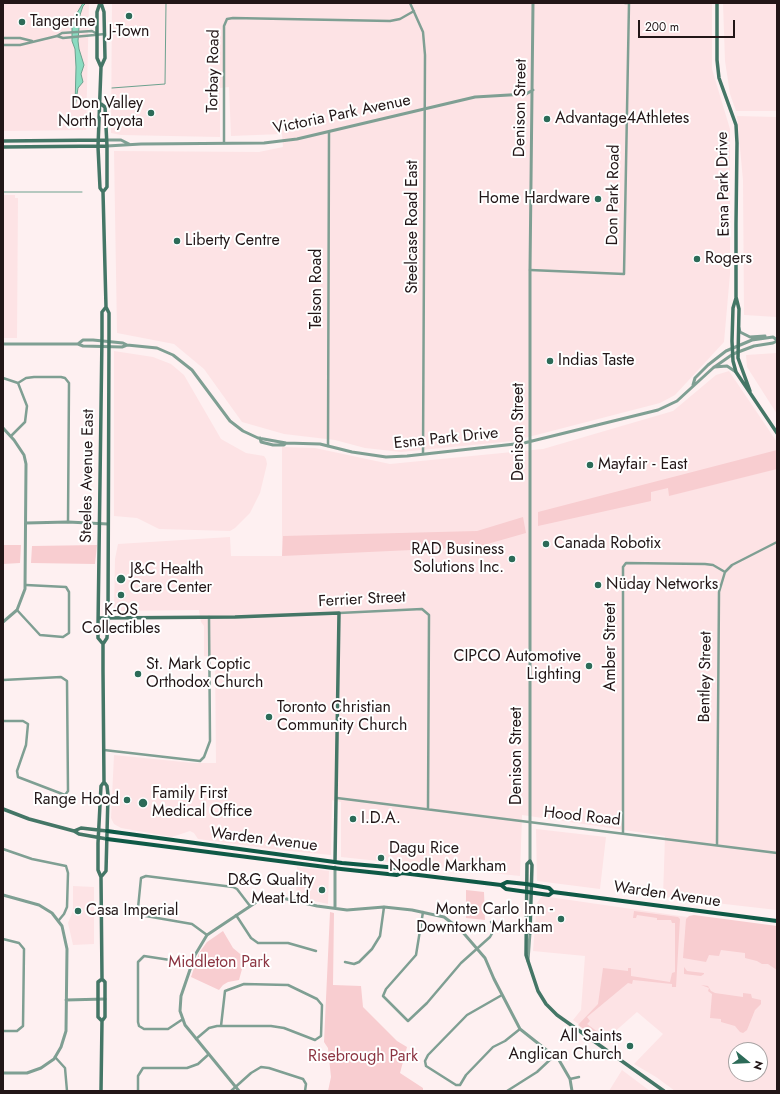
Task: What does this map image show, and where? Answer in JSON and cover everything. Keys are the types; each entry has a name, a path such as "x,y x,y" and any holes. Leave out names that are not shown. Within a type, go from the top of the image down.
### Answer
{"main road":[{"name":"Steeles Avenue East","path":"101,3 97,12 97,58 101,67 101,104 98,108 98,147 100,188 103,192 106,308 109,313 108,618 107,638 103,644 104,782 108,795 106,871 101,877"},
{"name":"Steeles Avenue East","path":"101,3 104,12 105,58 101,67"},
{"name":"Esna Park Drive","path":"717,3 716,60 719,78 736,125 736,297 739,309 738,351"},
{"name":"Steeles Avenue East","path":"101,104 106,107 107,146 107,187 103,192"},
{"name":"Victoria Park Avenue","path":"3,140 106,140"},
{"name":"Victoria Park Avenue","path":"3,147 107,146"},
{"name":"Esna Park Drive","path":"732,348 733,308 736,297"},
{"name":"Steeles Avenue East","path":"103,644 98,638 102,312 106,308"},
{"path":"732,348 736,372 777,433"},
{"path":"738,351 738,358 750,391"},
{"path":"335,862 339,613"},
{"name":"Ferrier Street","path":"99,618 209,617 339,613"},
{"name":"Steeles Avenue East","path":"101,1091 102,1021 106,1017 105,982 102,979 101,877 98,870 98,838 101,786 104,782"},
{"name":"Warden Avenue","path":"3,809 29,819 98,838 335,868 397,875 402,873 501,885 506,889 549,895 553,892"},
{"name":"Warden Avenue","path":"74,831 81,828 99,830 335,862 398,868 402,873"},
{"path":"273,859 277,854"},
{"name":"Denison Street","path":"530,933 532,885 532,865 530,860 526,864 526,955 538,991 552,1010 664,1091"},
{"name":"Warden Avenue","path":"501,885 507,882 526,884 549,888 553,892 777,921"},
{"name":"Steeles Avenue East","path":"102,979 98,982 98,1017 102,1021"}],"street":[{"name":"Steelcase Road East","path":"410,3 420,24 424,41 423,455"},
{"name":"Denison Street","path":"530,860 528,823 532,441 530,270 533,3"},
{"name":"Don Park Road","path":"530,270 624,274 629,7 629,4 625,3"},
{"name":"Torbay Road","path":"224,143 224,26 228,19 390,21 400,19 414,11"},
{"path":"3,45 20,45 69,32 92,32 104,34"},
{"path":"56,36 92,36 97,34"},
{"path":"3,38 20,38 34,41"},
{"name":"Victoria Park Avenue","path":"107,146 129,144 224,143 288,140 425,110 475,97 526,94 533,90"},
{"name":"Telson Road","path":"328,446 329,132"},
{"name":"Victoria Park Avenue","path":"106,140 121,140 129,144"},
{"path":"738,325 740,332 744,335 773,337 777,340 773,343 754,346 738,351"},
{"path":"738,346 752,340 773,337"},
{"name":"Esna Park Drive","path":"78,344 83,340 123,343 127,345 157,348 180,360 192,370 230,421 243,431 260,438 286,443 328,446 374,456 423,455 532,441 668,407 677,401 693,385 699,382 713,368 738,351"},
{"path":"3,344 78,344"},
{"name":"Esna Park Drive","path":"78,344 84,346 109,347 122,347 127,345"},
{"name":"Esna Park Drive","path":"693,385 695,378 708,365 732,348 738,346"},
{"path":"713,368 727,366 736,372"},
{"path":"18,383 26,378 63,377 69,383 68,522"},
{"path":"3,378 18,383"},
{"path":"11,436 23,426 27,417 27,406 18,383"},
{"path":"3,428 11,436 26,460 26,585 24,596 17,610 3,622"},
{"path":"26,523 68,522 108,524"},
{"path":"725,572 732,565 777,542"},
{"name":"Amber Street","path":"623,833 623,567 626,563 705,564 713,565 725,572"},
{"name":"Bentley Street","path":"717,845 719,592 725,572"},
{"path":"17,610 40,635 63,637 69,633 69,592 66,587 26,585"},
{"name":"Ferrier Street","path":"339,613 422,610 429,615 428,809"},
{"path":"104,750 200,761 204,757 210,741 209,617"},
{"path":"3,680 61,678 67,681 68,791 65,795 18,777 17,771 26,745 28,724 23,720 3,721"},
{"name":"Hood Road","path":"337,798 777,853"},
{"path":"3,849 32,859 66,866 68,873 67,907 59,920"},
{"path":"335,862 335,908"},
{"path":"207,935 192,924 140,915 138,908 139,884 143,876 233,887 237,889 250,906"},
{"path":"3,895 48,910 59,920 65,932 67,944 66,1031 61,1047 55,1057 44,1067 35,1071 3,1073"},
{"path":"239,1091 196,1039 183,1020 180,1011 181,996 199,945 207,935 250,906 265,899 278,897 313,905 351,910 384,908 423,912 444,917 460,929 478,948 488,963 502,995 520,1029 555,1055 564,1066 570,1079 572,1091"},
{"path":"345,962 354,964 359,962 372,949 380,936 384,908"},
{"path":"423,912 416,955 386,989 383,996 405,1019 410,1020 451,974 493,934 494,926 491,922"},
{"path":"236,915 252,938 258,943 288,943 316,951"},
{"name":"Denison Street","path":"528,961 530,933"},
{"path":"3,939 22,944 24,956 23,1026 17,1030 3,1031"},
{"path":"183,1020 168,1029 144,1029 139,1026 138,962 144,956 170,960 191,967"},
{"path":"196,1039 209,1028 221,1026 278,1026 315,1040 321,1036 322,1005 317,999 288,985 244,984 225,991 221,1026"},
{"path":"502,995 467,1015 428,1055 425,1061 426,1066 456,1085 460,1085 466,1075 493,1047 505,1041 520,1029"},
{"path":"66,1000 105,999"},
{"path":"138,1091 138,1076 143,1068 187,1068 198,1064 209,1054"},
{"path":"508,1091 537,1072 555,1055"},
{"path":"55,1057 65,1068 67,1091"},
{"path":"231,1091 256,1069 266,1067 303,1079 306,1084 305,1091"},
{"path":"570,1079 579,1077"}],"shaded area":[{"path":"3,3 89,3 86,130 3,131"},
{"path":"83,3 86,3 83,6 80,15 78,41 84,65 81,74 83,82 78,88 75,107 76,67 75,49 72,41 72,27 74,18"},
{"path":"112,3 712,3 712,69 730,129 730,274 724,342 675,395 660,403 513,441 401,452 365,448 335,440 284,434 242,422 204,369 174,344 117,333 114,151 259,152 283,147 282,134 231,136 229,87 220,88 220,137 121,135 111,133"},
{"path":"723,3 777,3 777,111 736,111 730,94 725,61"},
{"path":"737,116 777,117 777,317 744,315 743,180"},
{"path":"3,195 15,195 15,198 18,198 17,338 3,338"},
{"path":"114,351 153,357 171,364 184,375 221,439 246,453 264,456 267,464 260,493 250,513 235,528 230,531 159,529 137,518 114,516"},
{"path":"777,353 777,414 747,367 746,355"},
{"path":"729,371 777,442 777,910 663,897 665,836 522,815 520,876 341,857 341,802 332,800 331,855 279,850 198,839 194,833 190,831 172,837 121,828 114,824 111,818 114,755 194,763 216,763 215,658 204,656 204,626 201,622 199,610 114,611 115,559 118,544 230,537 231,556 282,556 282,447 315,448 390,464 543,449 673,411 716,375"},
{"path":"536,829 606,837 600,889 537,881"},
{"path":"297,867 329,871 328,904 296,897"},
{"path":"73,886 94,887 94,944 73,945 68,923 73,911"},
{"path":"542,896 777,930 777,1091 675,1091 656,1077 634,1064 663,1034 637,1012 603,1042 573,1020 581,1010 585,956 533,951 537,903"},
{"path":"622,1070 650,1091 609,1091"}],"green space":[{"path":"777,450 777,469 669,496 668,488 651,492 651,501 538,526 538,512"},
{"path":"523,517 526,533 477,547 282,556 283,536 477,531"},
{"path":"3,545 21,545 20,563 3,564"},
{"path":"97,545 95,564 31,563 32,546"},
{"path":"466,890 484,892 485,920 466,918"},
{"path":"634,911 678,917 680,919 676,987 672,987 672,984 633,980 632,984 628,983 587,1017 590,1021 587,1024 602,1035 604,1033 608,1035 606,1038 608,1042 603,1043 578,1025 598,1004 603,968 628,971 628,968 631,968 631,976 670,982 672,973 675,972 675,923 672,923 671,920 657,920 657,918 637,915 636,918 633,918"},
{"name":"Risebrough Park","path":"330,912 334,913 333,985 361,986 363,1007 397,1041 407,1047 400,1073 423,1088 423,1091 328,1091 331,1077 328,1048 324,1042"},
{"path":"694,915 777,926 777,970 768,964 762,964 745,958 745,953 721,950 719,956 709,955 706,962 683,958 686,919 689,916"},
{"name":"Middleton Park","path":"223,931 233,948 245,958 239,980 228,982 219,990 191,977 199,953 207,942"},
{"path":"684,967 687,971 704,974 701,976 684,974"},
{"path":"701,985 708,986 711,991 715,993 743,997 743,993 751,994 752,998 761,1000 761,1004 755,1010 747,1030 743,1033 740,1032 735,1026 721,1022 721,1019 710,1018 712,994 708,991 709,988"}],"waterway":[{"path":"112,88 165,84 166,3"},
{"path":"3,192 82,192"}],"place":[{"name":"J-Town","path":"129,16"},
{"name":"Tangerine","path":"22,22"},
{"name":"Don Valley North Toyota","path":"151,113"},
{"name":"Advantage4Athletes","path":"547,119"},
{"name":"Home Hardware","path":"598,199"},
{"name":"Liberty Centre","path":"177,241"},
{"name":"Rogers","path":"697,259"},
{"name":"Indias Taste","path":"550,361"},
{"name":"Mayfair - East","path":"590,465"},
{"name":"Canada Robotix","path":"546,544"},
{"name":"RAD Business Solutions Inc.","path":"512,559"},
{"name":"J&C Health Care Center","path":"121,579"},
{"name":"Nüday Networks","path":"598,585"},
{"name":"K-OS Collectibles","path":"121,595"},
{"name":"CIPCO Automotive Lighting","path":"589,666"},
{"name":"St. Mark Coptic Orthodox Church","path":"138,674"},
{"name":"Toronto Christian Community Church","path":"269,717"},
{"name":"Range Hood","path":"127,800"},
{"name":"Family First Medical Office","path":"143,803"},
{"name":"I.D.A.","path":"353,819"},
{"name":"Dagu Rice Noodle Markham","path":"381,858"},
{"name":"D&G Quality Meat Ltd.","path":"322,890"},
{"name":"Casa Imperial","path":"78,911"},
{"name":"Monte Carlo Inn - Downtown Markham","path":"561,919"},
{"name":"All Saints Anglican Church","path":"630,1046"}]}
